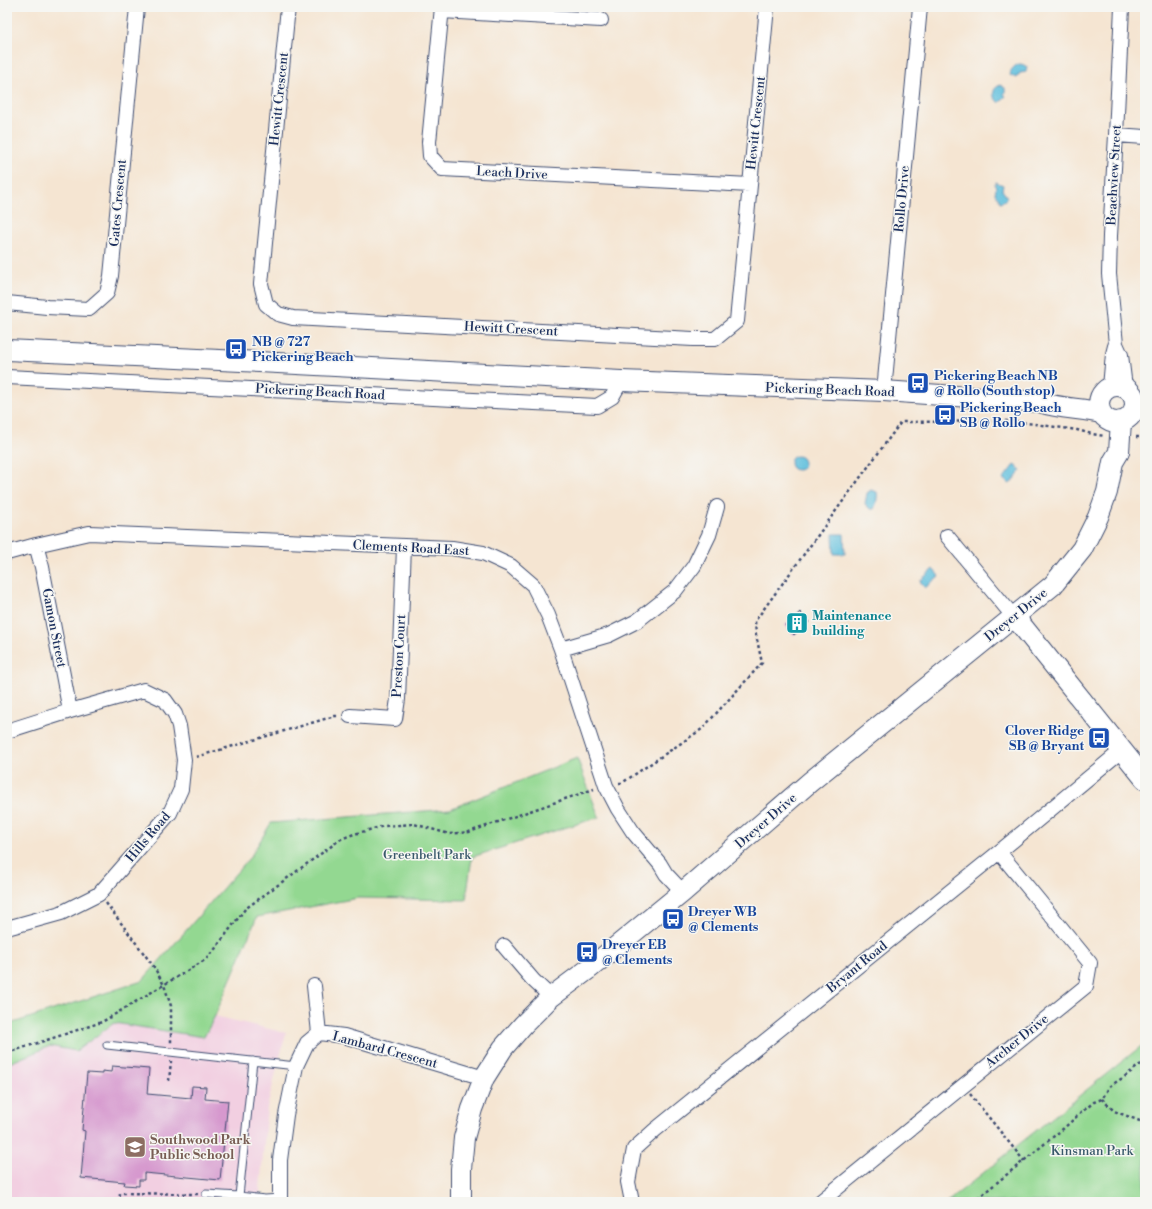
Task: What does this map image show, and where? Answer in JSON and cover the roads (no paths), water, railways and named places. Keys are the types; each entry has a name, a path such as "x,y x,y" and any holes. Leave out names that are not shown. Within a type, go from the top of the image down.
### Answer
{"street":[{"name":"Gates Crescent","path":"7,303 89,309 107,293 111,276 137,7"},
{"name":"Hewitt Crescent","path":"288,7 261,284 266,304 278,314 301,318 693,339 715,339 737,321 767,7"},
{"name":"Rollo Drive","path":"884,391 920,7"},
{"name":"Beachview Street","path":"1122,7 1109,274 1116,344 1113,354 1124,410"},
{"name":"Leach Drive","path":"442,9 429,142 430,156 442,169 750,185"},
{"path":"442,9 600,20"},
{"path":"1116,135 1145,137"},
{"name":"Pickering Beach Road","path":"7,350 621,381 884,391 1040,402 1048,398 1075,398 1124,410"},
{"name":"Pickering Beach Road","path":"7,377 597,406 612,397 621,381"},
{"name":"Dreyer Drive","path":"461,1202 460,1169 464,1138 472,1109 484,1078 503,1048 523,1025 552,997 683,892 810,782 1053,585 1082,549 1098,517 1107,492 1113,462 1108,442 1124,410"},
{"path":"561,649 609,635 637,621 675,591 694,566 709,535 717,507"},
{"name":"Clements Road East","path":"7,554 36,545 89,533 452,548 483,553 510,566 533,585 548,615 561,649 606,786 618,809 633,832 660,864 666,874 683,892"},
{"path":"947,536 1023,627 1145,779"},
{"name":"Gamon Street","path":"36,545 42,567 70,711"},
{"name":"Preston Court","path":"350,716 395,720 398,699 404,547"},
{"name":"Hills Road","path":"7,731 144,690 165,700 175,714 184,760 181,789 170,813 100,894 61,913 7,928"},
{"name":"Bryant Road","path":"632,1202 628,1182 634,1149 661,1125 999,852 1121,751"},
{"name":"Archer Drive","path":"820,1202 1086,986 1090,963 999,852"},
{"path":"504,946 533,980 552,997"},
{"path":"314,986 320,1033"},
{"name":"Lambard Crescent","path":"280,1200 280,1160 286,1115 296,1066 307,1043 320,1033 344,1036 484,1078"}],"lane":[{"path":"107,1045 296,1066"},
{"path":"239,1196 252,1062"},
{"path":"206,1194 280,1200"}],"water":[{"path":"1019,64 1027,67 1026,72 1020,73 1016,78 1010,75 1010,73 1015,66"},
{"path":"1000,85 1005,88 1004,94 1006,96 999,103 994,97 994,90"},
{"path":"996,182 1003,185 1002,190 1007,197 1005,200 1000,202 995,194 996,187 994,185"},
{"path":"797,456 802,458 804,463 802,468 797,470 792,468 790,463 792,458"},
{"path":"1014,465 1021,470 1010,484 1003,479"},
{"path":"871,490 877,492 877,501 874,509 870,509 865,504 867,493"},
{"path":"833,534 844,534 845,554 834,554"},
{"path":"933,569 939,576 925,588 920,581"}],"place":[{"name":"NB @ 727 Pickering Beach","path":"236,349"},
{"name":"Pickering Beach NB @ Rollo (South stop)","path":"918,383"},
{"name":"Pickering Beach SB @ Rollo","path":"945,415"},
{"name":"Maintenance building","path":"797,623"},
{"name":"Clover Ridge SB @ Bryant","path":"1099,738"},
{"name":"Dreyer WB @ Clements","path":"673,919"},
{"name":"Dreyer EB @ Clements","path":"587,952"},
{"name":"Southwood Park Public School","path":"135,1147"}],"park label":[{"name":"Greenbelt Park","path":"427,855"},
{"name":"Kinsman Park","path":"1092,1151"}]}
